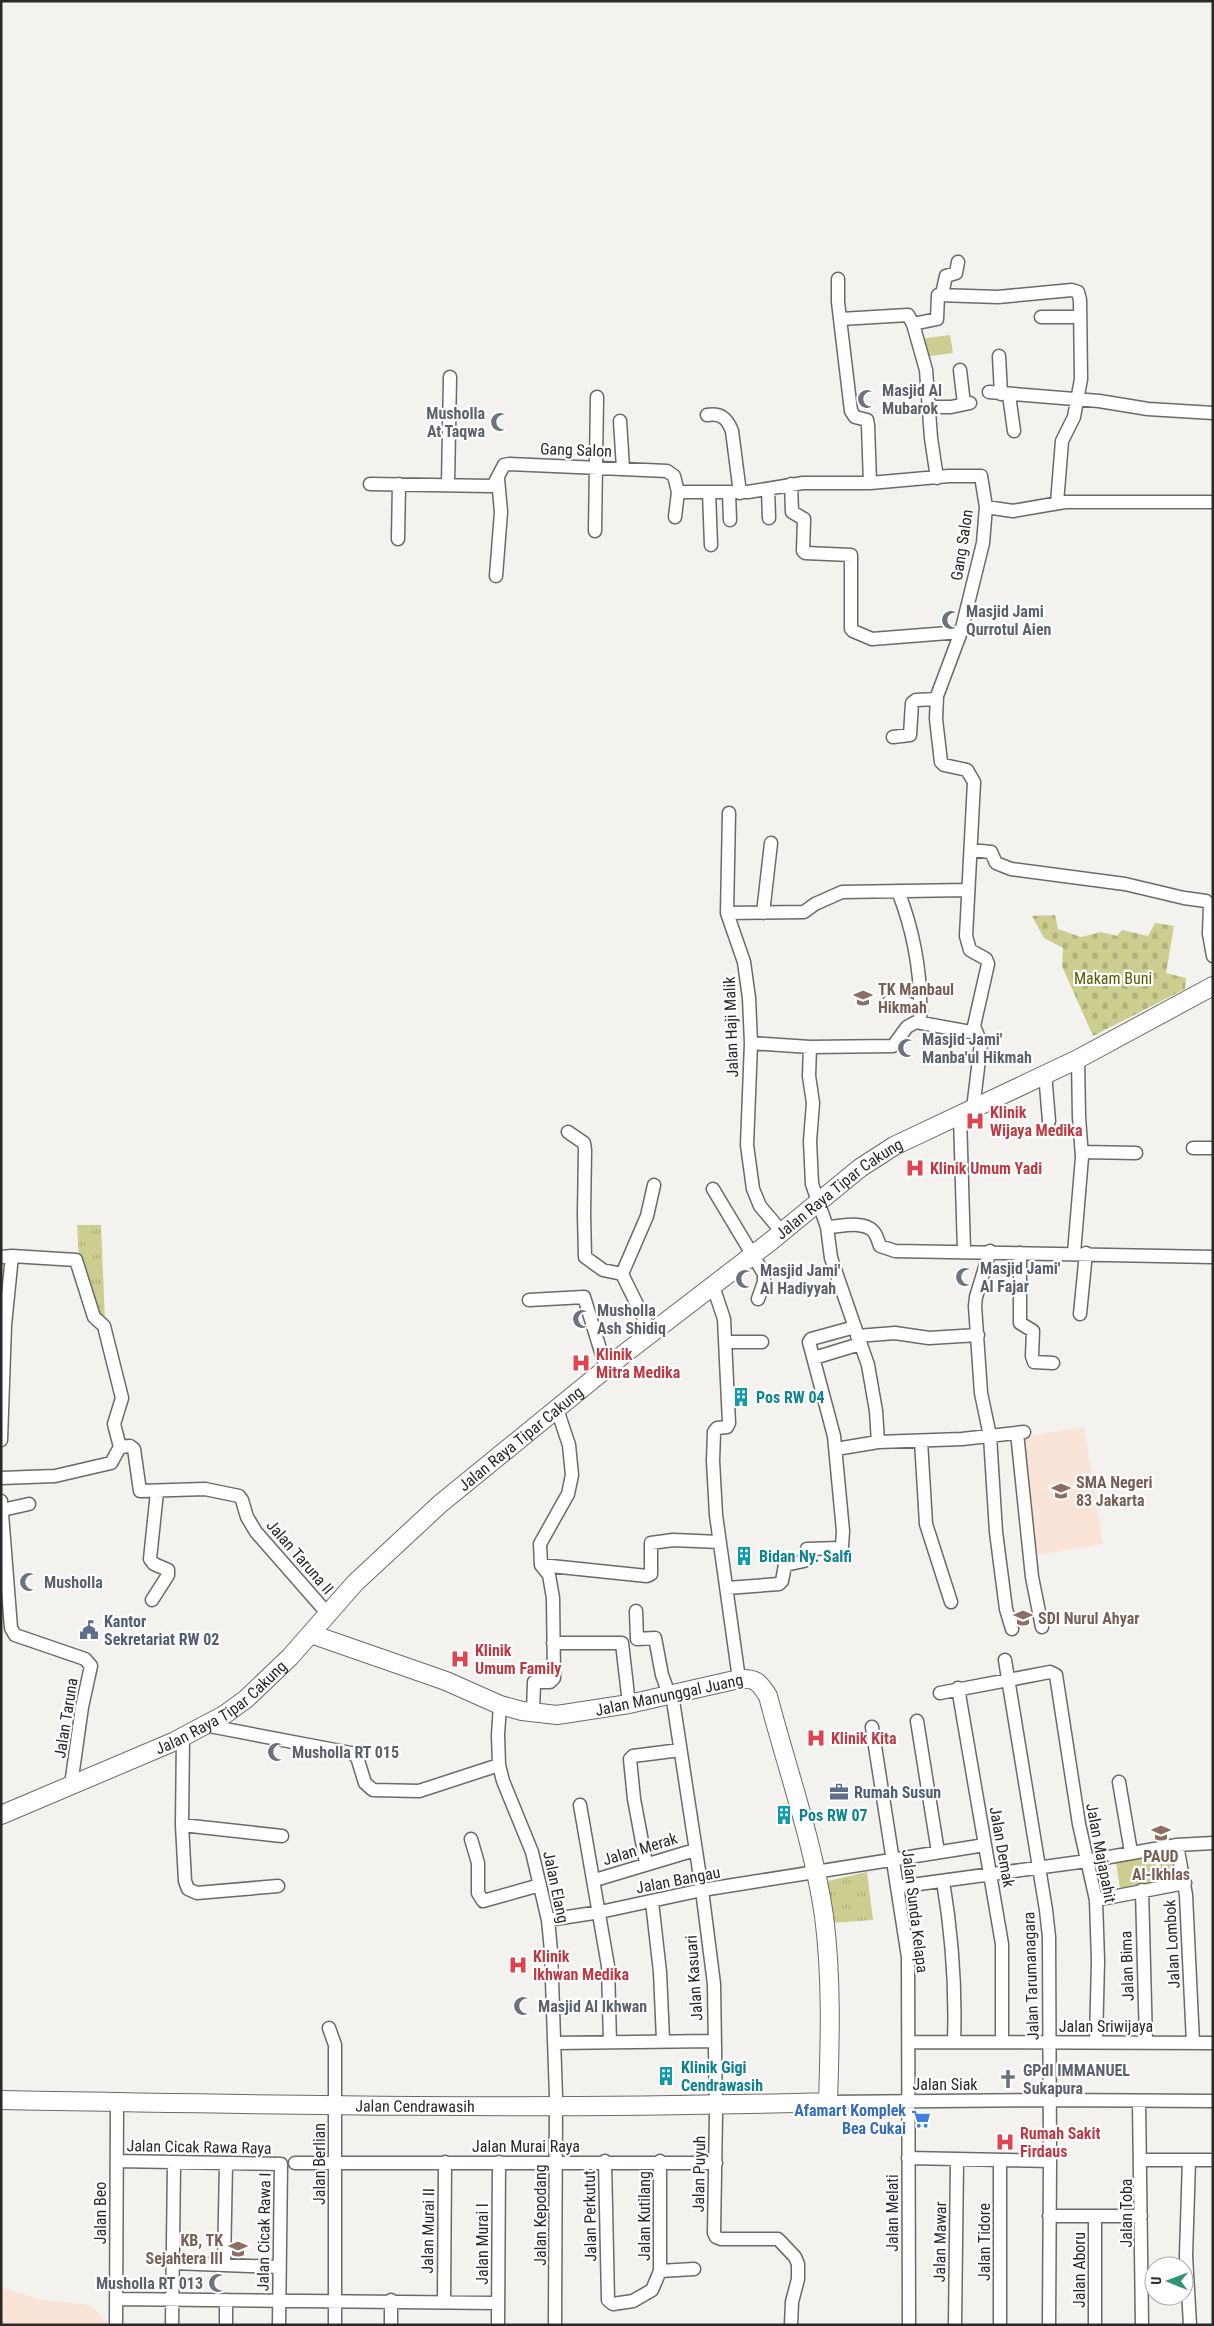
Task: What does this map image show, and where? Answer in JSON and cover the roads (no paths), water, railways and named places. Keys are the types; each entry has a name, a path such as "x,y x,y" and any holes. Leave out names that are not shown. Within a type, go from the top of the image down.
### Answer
{"street":[{"path":"942,294 946,276 956,273 958,262"},
{"path":"838,279 851,411 855,417 865,419 868,425 870,483"},
{"path":"913,324 937,319 936,298 942,294 998,298 1072,290 1078,292 1080,300 1081,379 1079,399 1074,417 1062,441 1057,503"},
{"path":"841,319 908,315 913,324 926,370 928,406 937,478"},
{"path":"1041,317 1080,316"},
{"path":"999,356 1000,394 1014,431"},
{"path":"928,406 951,407 967,403 960,370"},
{"path":"448,484 450,377"},
{"path":"1000,394 1079,399 1148,409 1213,413"},
{"path":"596,531 597,397"},
{"path":"707,415 718,415 728,422 732,431 734,493 730,520"},
{"path":"620,421 623,468"},
{"name":"Gang Salon","path":"370,484 490,486 498,479 500,470 504,465 509,464 623,468 671,472 674,476 678,492 734,493 791,484 870,483 982,476 986,507 983,543 960,632 936,699 941,762 967,770 974,782 966,930 968,947 986,959 988,964 974,1026 982,1043 967,1113 964,1250"},
{"path":"496,576 501,512 498,479"},
{"path":"398,539 399,484"},
{"path":"791,484 792,512 804,519 803,551 805,553 850,555 851,629 853,631 872,640 960,632"},
{"path":"768,489 769,518"},
{"path":"675,517 674,505 678,492"},
{"path":"709,492 711,545"},
{"path":"986,507 1022,511 1057,503 1213,502"},
{"path":"893,737 910,735 912,703 916,700 936,699"},
{"name":"Jalan Haji Malik","path":"729,814 728,912 747,976 751,1043 748,1145 753,1189 760,1206 782,1232"},
{"path":"763,914 771,842"},
{"path":"971,850 991,852 996,863 1012,869 1125,884 1184,898 1206,901 1210,905 1209,934 1213,956"},
{"path":"728,912 763,914 804,912 840,893 967,890"},
{"path":"751,1043 810,1047 893,1046 907,1027 920,1016 920,988 908,918 898,891"},
{"name":"Jalan Raya Tipar Cakung","path":"1,1815 72,1785 131,1754 183,1736 224,1716 246,1699 311,1634 327,1613 355,1583 481,1468 606,1368 753,1256 860,1168 894,1146 1078,1059 1213,986"},
{"path":"889,1002 907,1003 920,1016 976,1033"},
{"path":"810,1047 808,1076 814,1103 810,1141 810,1171 814,1195 827,1227 831,1258 868,1365 876,1412 878,1442"},
{"path":"1078,1059 1078,1109 1082,1152 1080,1314"},
{"path":"1045,1073 1049,1121"},
{"path":"568,1132 585,1146 586,1257 603,1270 622,1274"},
{"path":"1193,1148 1213,1148"},
{"path":"1082,1152 1136,1153"},
{"path":"651,1333 622,1274 646,1216 654,1185"},
{"path":"713,1189 765,1278 758,1300"},
{"path":"827,1227 861,1225 874,1232 880,1246 889,1250 964,1250 1213,1258"},
{"path":"990,1252 976,1297 981,1393 990,1436 996,1532 1005,1599 1012,1629"},
{"path":"1020,1253 1020,1323 1033,1331 1032,1356 1034,1362 1053,1363"},
{"path":"1,1440 7,1256 76,1260 94,1318 104,1326 122,1398 114,1424 120,1447 111,1463 55,1476 1,1478"},
{"path":"713,1286 723,1314 729,1423 727,1427 715,1430 713,1461 720,1542 740,1679"},
{"path":"529,1300 584,1297 606,1368"},
{"path":"727,1588 779,1584 782,1581 785,1565 804,1561 807,1549 840,1548 842,1546 843,1531 836,1449 809,1342 811,1339 895,1333 929,1338 978,1335"},
{"path":"814,1358 857,1336"},
{"path":"726,1342 762,1342"},
{"path":"533,1712 534,1682 550,1682 554,1678 551,1585 549,1575 541,1565 540,1544 562,1501 568,1494 571,1480 569,1445 557,1409"},
{"path":"836,1449 878,1442 921,1441 1020,1433 1032,1577 1042,1627"},
{"path":"921,1441 926,1524 951,1602"},
{"name":"Jalan Taruna II","path":"120,1447 130,1446 134,1449 140,1491 205,1490 239,1496 242,1500 246,1517 256,1532 327,1613"},
{"path":"152,1600 168,1575 168,1570 154,1564 150,1560 157,1492"},
{"path":"2,1506 30,1504"},
{"name":"Jalan Taruna","path":"2,1506 11,1628 14,1635 90,1662 72,1785"},
{"path":"541,1565 648,1576 652,1574 651,1542 673,1540 720,1542"},
{"name":"Jalan Kasuari","path":"636,1611 636,1639 656,1638 662,1675 670,1694 680,1750 702,1890 714,1984 716,2105"},
{"name":"Jalan Manunggal Juang","path":"311,1634 446,1681 500,1705 533,1712 569,1715 630,1704 740,1679 759,1681 768,1696 800,1805 824,1916 829,1977 828,2102"},
{"path":"553,1643 622,1643 630,1704"},
{"name":"Jalan Tarumanagara","path":"1005,1660 1049,1937 1049,2325"},
{"name":"Jalan Majapahit","path":"1008,1679 1053,1672 1056,1674 1079,1824 1096,1900 1098,1961 1096,2042"},
{"path":"940,1693 1008,1679"},
{"name":"Jalan Demak","path":"958,1688 1002,1944 1002,2042"},
{"name":"Jalan Elang","path":"500,1705 498,1735 503,1781 524,1828 532,1852 548,1920 556,2105"},
{"path":"918,1721 938,1852"},
{"path":"204,1725 351,1753 357,1757 365,1783 373,1790 419,1791 500,1765"},
{"name":"Jalan Sunda Kelapa","path":"872,1727 908,1957 909,2100"},
{"path":"183,1736 182,1825 185,1881 188,1889 193,1892 278,1886"},
{"path":"646,1863 634,1799 630,1759 633,1756 680,1750"},
{"path":"1119,1782 1131,1852"},
{"path":"580,1805 595,1880 608,1966 610,2042"},
{"path":"182,1825 282,1836"},
{"path":"471,1839 478,1863 478,1891 482,1900 488,1901 540,1885"},
{"path":"897,1887 1087,1861 1177,1845 1213,1843"},
{"name":"Jalan Bangau","path":"548,1920 652,1902 702,1890 985,1845"},
{"name":"Jalan Lombok","path":"1177,1845 1185,1883 1193,2043"},
{"name":"Jalan Merak","path":"595,1880 646,1863 695,1850"},
{"path":"943,1881 951,1929 956,1986 954,2041"},
{"path":"1096,1900 1185,1883"},
{"name":"Jalan Bima","path":"1142,1890 1146,2042"},
{"path":"652,1902 660,1972 663,2040"},
{"name":"Jalan Berlian","path":"329,2028 335,2041 335,2325"},
{"path":"554,2043 663,2040 714,2041"},
{"name":"Jalan Sriwijaya","path":"909,2042 1213,2043"},
{"name":"Jalan Cendrawasih","path":"1,2100 556,2105 716,2105 828,2102"},
{"name":"Jalan Siak","path":"828,2102 909,2100 1213,2101"},
{"name":"Jalan Melati","path":"909,2100 909,2325"},
{"name":"Jalan Beo","path":"116,2325 117,2102"},
{"name":"Jalan Toba","path":"1139,2102 1142,2160 1142,2325"},
{"name":"Jalan Kepodang","path":"555,2325 556,2105"},
{"name":"Jalan Puyuh","path":"716,2105 714,2233 716,2237 721,2239 778,2239 795,2256 798,2264 798,2279 792,2302 791,2325"},
{"path":"908,2158 1050,2161"},
{"name":"Jalan Mawar","path":"955,2325 957,2160"},
{"name":"Jalan Tidore","path":"1000,2160 1000,2325"},
{"path":"1142,2160 1213,2160"},
{"path":"1189,2160 1186,2256 1190,2325"},
{"name":"Jalan Cicak Rawa Raya","path":"116,2161 282,2164"},
{"name":"Jalan Murai Raya","path":"335,2164 605,2161 716,2163"},
{"name":"Jalan Perkutut","path":"605,2161 607,2271"},
{"name":"Jalan Kutilang","path":"607,2271 608,2300 613,2304 633,2301 652,2290 660,2271 660,2161"},
{"name":"Jalan Murai II","path":"444,2301 446,2162"},
{"name":"Jalan Murai I","path":"498,2325 499,2162"},
{"path":"172,2325 174,2163"},
{"name":"Jalan Cicak Rawa Raya","path":"295,2163 335,2164"},
{"path":"224,2265 226,2164"},
{"name":"Jalan Cicak Rawa I","path":"279,2325 282,2164"},
{"path":"1049,2216 1141,2216"},
{"name":"Jalan Aboru","path":"1095,2216 1095,2325"},
{"path":"173,2263 279,2267"},
{"name":"Jalan Kutilang","path":"660,2271 694,2269"},
{"path":"116,2298 172,2300 391,2300 498,2303"},
{"path":"226,2300 226,2325"},
{"path":"391,2300 392,2325"}],"place":[{"name":"Masjid Al Mubarok","path":"867,399"},
{"name":"Musholla At Taqwa","path":"500,422"},
{"name":"Masjid Jami Qurrotul Aien","path":"951,620"},
{"name":"TK Manbaul Hikmah","path":"863,998"},
{"name":"Masjid Jami' Manba'ul Hikmah","path":"907,1048"},
{"name":"Klinik Wijaya Medika","path":"975,1121"},
{"name":"Klinik Umum Yadi","path":"915,1168"},
{"name":"Masjid Jami' Al Fajar","path":"965,1277"},
{"name":"Masjid Jami' Al Hadiyyah","path":"745,1279"},
{"name":"Musholla Ash Shidiq","path":"582,1319"},
{"name":"Klinik Mitra Medika","path":"581,1363"},
{"name":"Pos RW 04","path":"741,1397"},
{"name":"SMA Negeri 83 Jakarta","path":"1061,1491"},
{"name":"Bidan Ny. Salfi","path":"744,1556"},
{"name":"Musholla","path":"29,1582"},
{"name":"SDI Nurul Ahyar","path":"1023,1618"},
{"name":"Kantor Sekretariat RW 02","path":"89,1630"},
{"name":"Klinik Umum Family","path":"460,1659"},
{"name":"Klinik Kita","path":"816,1738"},
{"name":"Musholla RT 015","path":"277,1752"},
{"name":"Rumah Susun","path":"839,1792"},
{"name":"Pos RW 07","path":"784,1815"},
{"name":"PAUD Al-Ikhlas","path":"1161,1833"},
{"name":"Klinik Ikhwan Medika","path":"518,1965"},
{"name":"Masjid Al Ikhwan","path":"523,2006"},
{"name":"Klinik Gigi Cendrawasih","path":"666,2076"},
{"name":"GPdI IMMANUEL Sukapura","path":"1008,2079"},
{"name":"Afamart Komplek Bea Cukai","path":"921,2119"},
{"name":"Rumah Sakit Firdaus","path":"1005,2142"},
{"name":"KB, TK Sejahtera III","path":"238,2249"},
{"name":"Musholla RT 013","path":"218,2283"}],"park label":[{"name":"Makam Buni","path":"1113,978"}]}
